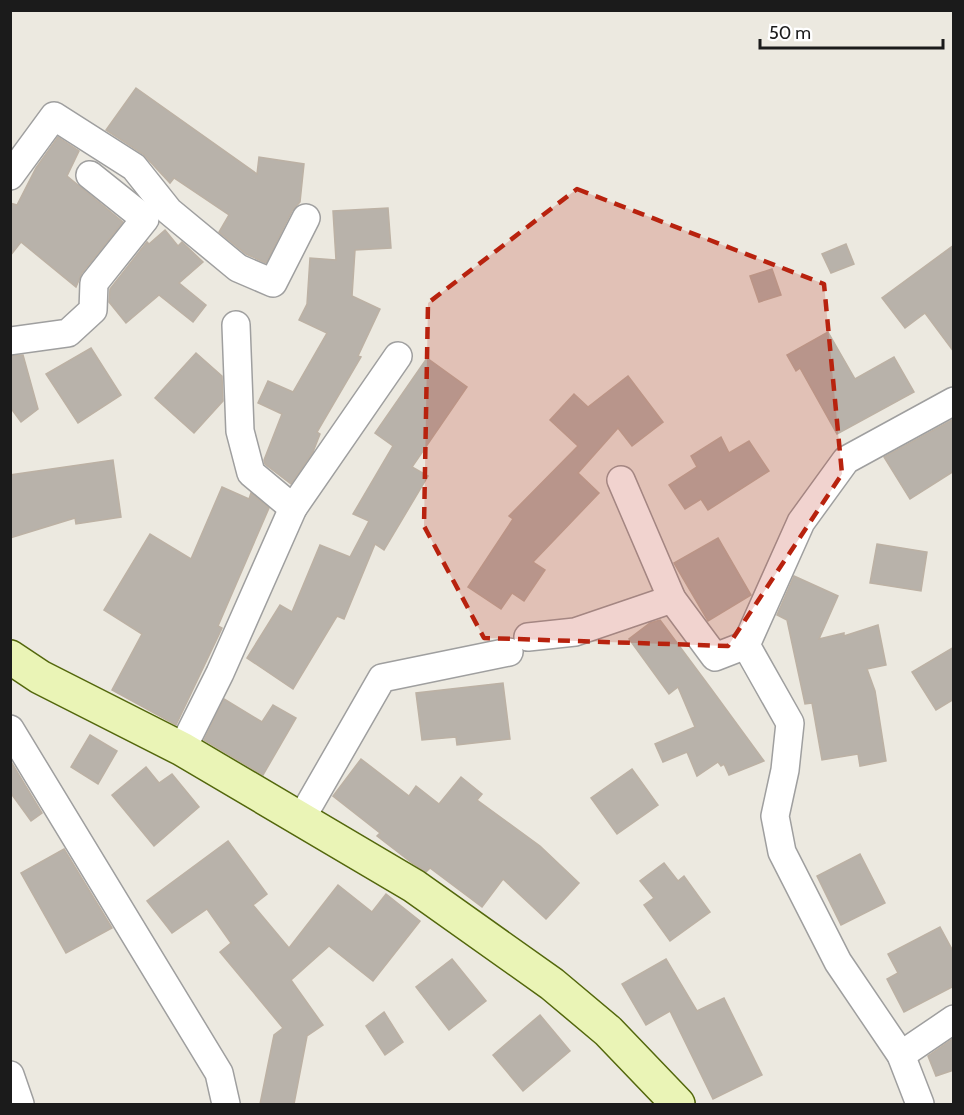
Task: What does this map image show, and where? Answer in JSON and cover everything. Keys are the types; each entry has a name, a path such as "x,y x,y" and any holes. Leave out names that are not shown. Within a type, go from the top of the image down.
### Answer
{"main road":[{"path":"10,657 40,677 182,749 355,848 414,886 552,984 608,1031 678,1104"}],"street":[{"path":"10,176 54,116 134,167 169,210 238,268 273,284 306,218"},
{"path":"10,341 68,333 93,310 94,283 145,219 90,175"},
{"path":"236,325 240,431 251,473 293,508"},
{"path":"182,749 220,673 293,508 398,356"},
{"path":"621,480 672,599 716,657 746,645 801,522 846,460 954,401"},
{"path":"301,819 382,678 575,632 672,599"},
{"path":"746,645 790,723 785,770 775,816 782,852 838,962 901,1055 920,1104"},
{"path":"10,729 219,1073 226,1104"},
{"path":"901,1055 954,1019"},
{"path":"10,1075 20,1104"}],"highlighted area":[{"path":"577,189 824,284 842,474 728,646 484,638 424,526 428,303"}],"building":[{"path":"136,88 257,174 259,157 304,164 300,202 292,211 266,263 246,254 219,232 229,215 174,178 170,183 143,154 106,130"},
{"path":"58,137 79,151 67,176 123,222 82,273 76,287 21,242 10,256 10,203 17,205 36,168"},
{"path":"388,208 391,248 355,250 352,296 380,309 358,356 361,357 317,432 320,434 313,452 291,484 265,464 264,460 282,414 258,403 268,381 293,392 327,333 299,320 307,304 310,258 336,260 333,211"},
{"path":"165,230 178,246 182,242 203,262 179,283 206,305 193,322 159,295 126,323 109,302 110,289 147,242 149,244"},
{"path":"846,244 854,264 831,273 822,254"},
{"path":"954,245 954,352 925,313 905,328 882,298"},
{"path":"772,269 781,295 759,302 750,276"},
{"path":"828,332 855,379 894,357 914,392 837,434 800,368 796,371 787,355"},
{"path":"91,348 121,395 78,423 46,374"},
{"path":"196,353 222,376 223,401 194,433 155,398"},
{"path":"23,355 38,409 21,422 10,407 10,356"},
{"path":"427,358 467,387 412,467 428,476 384,550 375,544 344,619 337,616 293,689 247,658 280,605 292,612 320,545 350,557 369,521 353,514 393,446 375,433"},
{"path":"628,376 663,422 632,446 618,428 578,473 599,493 533,562 545,570 524,601 512,593 501,609 468,587 513,519 509,516 578,446 550,420 574,394 588,407"},
{"path":"954,419 954,471 910,499 884,457"},
{"path":"721,437 729,453 749,441 769,471 708,510 701,499 685,509 669,485 697,467 691,456"},
{"path":"113,460 121,517 76,524 75,518 10,538 10,475"},
{"path":"222,487 249,499 251,493 269,508 218,626 222,628 176,725 112,690 142,634 104,610 150,534 191,559"},
{"path":"718,538 751,595 708,621 674,563"},
{"path":"877,544 927,552 921,591 870,583"},
{"path":"794,576 838,596 819,639 844,633 844,636 878,625 886,665 867,669 875,691 886,761 860,766 858,754 822,760 812,703 805,704 787,620 777,615"},
{"path":"660,620 764,761 729,775 724,764 721,766 718,762 697,776 687,752 663,762 655,744 695,727 678,687 669,694 629,639 650,623"},
{"path":"954,647 954,699 936,710 912,672"},
{"path":"503,683 510,739 457,745 456,737 422,740 416,693"},
{"path":"224,699 262,722 273,705 296,718 263,775 204,740"},
{"path":"90,735 117,751 98,784 71,767"},
{"path":"361,759 409,796 416,786 439,804 461,777 482,794 477,800 540,846 579,883 546,919 503,879 482,907 430,868 426,872 412,863 377,836 380,833 333,796"},
{"path":"10,760 42,813 31,821 10,792"},
{"path":"146,767 159,783 172,774 199,807 154,846 112,795"},
{"path":"632,769 658,805 617,834 591,798"},
{"path":"228,841 267,894 253,905 289,948 338,885 372,912 386,894 420,921 373,981 329,946 291,980 323,1025 307,1036 294,1104 260,1104 274,1035 283,1028 220,952 231,943 207,909 172,933 147,901"},
{"path":"64,849 112,928 66,953 21,873"},
{"path":"860,854 885,903 841,925 817,876"},
{"path":"664,863 678,881 684,876 710,912 670,941 644,905 654,898 640,881"},
{"path":"940,927 954,953 954,986 904,1012 887,979 898,973 888,954"},
{"path":"452,959 486,1001 449,1030 416,987"},
{"path":"666,959 697,1011 724,998 762,1075 713,1099 670,1011 646,1025 622,984"},
{"path":"384,1012 403,1042 385,1055 366,1026"},
{"path":"540,1015 570,1051 523,1091 493,1055"},
{"path":"954,1038 954,1070 936,1076 928,1056"}]}
